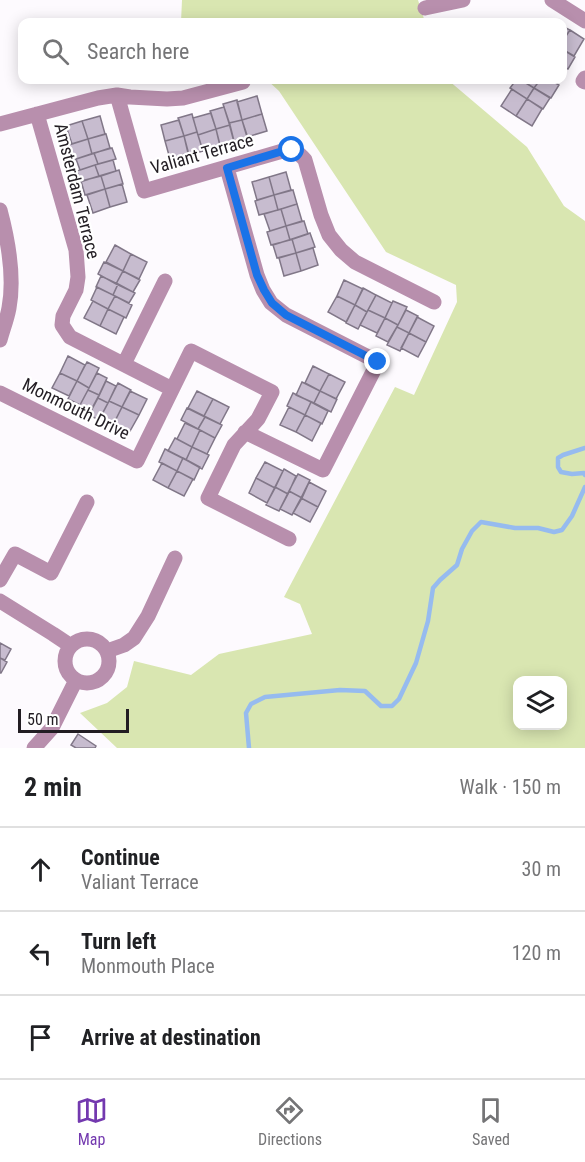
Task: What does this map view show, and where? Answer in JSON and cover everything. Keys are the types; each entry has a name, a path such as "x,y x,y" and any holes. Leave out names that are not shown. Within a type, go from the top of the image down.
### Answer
{"street":[{"path":"425,8 463,0"},
{"path":"552,0 585,21"},
{"path":"0,124 98,98 117,95 183,98 236,84"},
{"name":"Valiant Terrace","path":"117,95 144,191 292,150 299,153 304,160 329,236 341,250 355,262 434,302"},
{"name":"Amsterdam Terrace","path":"37,114 76,250 78,277 76,290 63,316 62,325 70,338 172,389"},
{"path":"227,168 257,275 272,303 286,315 378,362 323,470 244,432"},
{"path":"0,210 9,252 6,282 9,308 0,340"},
{"path":"124,364 165,281"},
{"name":"Monmouth Drive","path":"0,393 137,461 191,351 272,392 258,419 234,445 208,498 289,539"},
{"path":"0,580 15,554 51,573 87,502"},
{"path":"107,651 124,645 134,638 148,616 175,558"},
{"path":"0,601 71,646"},
{"path":"94,640 107,651 109,663 99,680 83,682 76,680 70,674 65,662 66,654 78,641 94,640"},
{"path":"34,748 52,728 76,680"}],"green space":[{"path":"182,0 418,0 424,18 181,18"},
{"path":"271,84 453,84 527,147 564,206 585,221 585,748 117,748 80,713 107,703 127,687 134,661 191,675 219,654 312,634 300,604 284,597 395,387 414,395 457,302 456,285 386,252 279,91"}],"building":[{"path":"570,30 584,39 574,56 567,52 567,34"},
{"path":"567,52 575,57 567,68"},
{"path":"513,84 528,84 534,88 527,99 510,88"},
{"path":"537,84 559,85 551,98 534,88"},
{"path":"534,88 550,98 543,109 527,99"},
{"path":"512,89 527,99 516,116 501,106"},
{"path":"257,96 262,114 242,120 237,102"},
{"path":"527,99 542,109 532,126 516,116"},
{"path":"237,100 242,120 229,123 223,104"},
{"path":"224,107 230,125 216,129 210,111"},
{"path":"211,113 216,129 198,135 193,118"},
{"path":"192,114 197,132 184,136 178,118"},
{"path":"262,114 267,131 247,137 242,120"},
{"path":"100,116 105,134 88,139 82,121"},
{"path":"179,120 184,136 165,141 161,125"},
{"path":"242,120 248,138 234,142 229,123"},
{"path":"82,121 88,139 72,144 66,126"},
{"path":"230,125 235,145 221,149 216,129"},
{"path":"216,129 220,146 203,151 198,135"},
{"path":"197,132 203,151 189,155 184,136"},
{"path":"106,134 110,148 92,154 88,139"},
{"path":"184,136 188,153 170,159 165,141"},
{"path":"88,139 92,154 73,160 68,145"},
{"path":"112,148 116,159 98,164 94,153"},
{"path":"94,153 98,164 80,170 76,159"},
{"path":"113,160 116,171 99,176 95,165"},
{"path":"95,165 99,176 80,182 77,171"},
{"path":"119,170 123,184 105,189 101,176"},
{"path":"286,172 291,190 274,195 269,177"},
{"path":"101,176 105,189 85,195 81,181"},
{"path":"269,177 274,195 257,200 252,182"},
{"path":"122,184 127,202 110,207 105,189"},
{"path":"105,189 110,207 93,213 87,195"},
{"path":"293,190 297,204 278,210 274,195"},
{"path":"274,195 278,210 259,215 255,201"},
{"path":"297,204 302,221 286,226 281,209"},
{"path":"281,209 286,226 270,231 264,214"},
{"path":"304,221 308,234 290,240 286,226"},
{"path":"286,226 290,240 271,245 267,232"},
{"path":"310,233 315,247 296,253 292,239"},
{"path":"292,239 296,253 277,258 273,245"},
{"path":"115,245 131,254 123,271 106,262"},
{"path":"313,248 318,265 301,271 296,253"},
{"path":"296,253 301,271 284,276 279,258"},
{"path":"131,254 147,262 139,279 123,271"},
{"path":"104,262 123,271 116,284 98,274"},
{"path":"123,271 140,280 133,292 116,284"},
{"path":"101,276 118,284 113,295 96,287"},
{"path":"344,280 363,289 355,305 337,296"},
{"path":"118,284 135,293 129,303 113,295"},
{"path":"97,287 115,296 108,309 91,300"},
{"path":"363,288 376,295 367,312 355,305"},
{"path":"376,295 392,303 385,318 368,310"},
{"path":"115,296 132,305 126,318 108,309"},
{"path":"337,296 355,305 346,322 328,312"},
{"path":"93,301 108,309 100,326 84,318"},
{"path":"393,301 407,307 398,325 385,318"},
{"path":"355,305 367,312 358,329 346,323"},
{"path":"108,309 124,317 116,334 100,326"},
{"path":"368,310 385,318 377,333 360,325"},
{"path":"406,310 418,316 409,333 397,327"},
{"path":"417,317 434,326 426,342 409,333"},
{"path":"385,318 398,325 388,342 376,336"},
{"path":"397,327 409,333 400,351 387,345"},
{"path":"409,333 426,342 418,357 401,348"},
{"path":"68,356 85,365 77,381 60,373"},
{"path":"87,362 99,368 89,388 77,381"},
{"path":"313,366 329,374 320,391 305,383"},
{"path":"60,373 77,381 69,396 52,388"},
{"path":"97,373 107,378 99,395 88,390"},
{"path":"329,374 345,382 336,399 320,391"},
{"path":"77,381 89,388 80,405 68,399"},
{"path":"106,381 116,386 108,403 98,398"},
{"path":"302,382 320,391 314,403 296,395"},
{"path":"118,383 131,390 122,407 109,401"},
{"path":"88,390 99,395 90,412 79,407"},
{"path":"130,391 147,399 139,415 122,407"},
{"path":"197,391 213,399 204,416 188,408"},
{"path":"320,391 337,399 331,412 314,403"},
{"path":"293,393 311,402 305,415 287,406"},
{"path":"98,398 108,403 99,420 89,415"},
{"path":"213,399 229,407 220,424 204,416"},
{"path":"109,401 122,407 113,425 100,418"},
{"path":"311,402 328,411 322,424 305,415"},
{"path":"122,407 139,415 130,431 114,423"},
{"path":"289,407 305,415 296,432 280,425"},
{"path":"187,408 205,417 198,429 181,420"},
{"path":"305,415 321,423 312,441 296,432"},
{"path":"205,417 222,425 215,438 198,429"},
{"path":"185,423 200,430 192,447 177,439"},
{"path":"200,430 215,438 207,454 192,447"},
{"path":"175,438 192,447 186,460 168,451"},
{"path":"192,447 209,455 202,469 186,460"},
{"path":"165,449 183,458 177,471 159,462"},
{"path":"183,458 200,467 194,480 177,471"},
{"path":"265,462 283,471 275,488 256,478"},
{"path":"162,463 177,471 168,488 153,480"},
{"path":"284,469 296,476 288,494 275,487"},
{"path":"177,471 193,479 184,496 168,488"},
{"path":"298,474 310,480 302,498 289,491"},
{"path":"256,478 275,488 267,503 249,493"},
{"path":"309,482 326,491 318,507 301,498"},
{"path":"275,487 288,494 279,511 266,505"},
{"path":"289,491 302,498 292,515 280,509"},
{"path":"301,498 318,507 310,522 293,513"},
{"path":"0,643 11,649 5,660 0,658"},
{"path":"0,658 7,662 1,673 0,673"},
{"path":"78,734 96,746 95,748 76,748 71,745"}],"waterway":[{"path":"585,448 558,458 558,467 561,472 584,473 585,475"},
{"path":"249,748 246,713 251,704 265,697 340,690 365,691 381,706 392,706 399,699 416,663 428,621 433,588 457,565 462,549 472,531 481,522 554,532 562,530 572,516 585,487"}],"route":[{"path":"292,150 227,168 257,275 272,303 286,315 378,362"}]}
